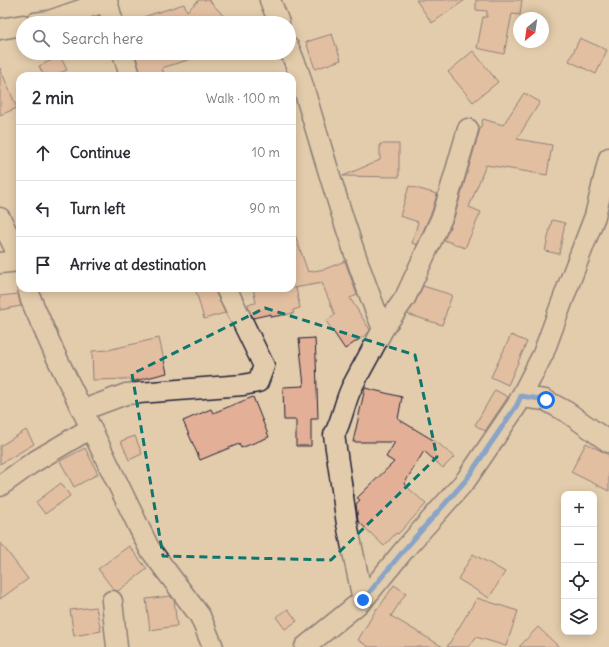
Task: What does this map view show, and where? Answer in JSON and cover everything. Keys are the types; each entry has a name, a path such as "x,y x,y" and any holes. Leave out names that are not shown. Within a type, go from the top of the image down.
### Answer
{"street":[{"path":"270,0 276,16"},
{"path":"62,16 109,1 112,16"},
{"path":"0,29 16,26"},
{"path":"124,60 129,72"},
{"path":"294,60 347,230 371,300 383,329"},
{"path":"363,600 347,524 334,435 351,390 383,329 405,298 443,215 468,129"},
{"path":"305,647 363,600 404,550 466,480 517,405 543,354 595,216 609,158"},
{"path":"0,218 16,252"},
{"path":"0,263 16,261"},
{"path":"29,292 31,300 149,548 200,616 213,647"},
{"path":"83,410 126,394 243,385 258,382 264,366 228,292"},
{"path":"521,396 546,400 567,412 609,442"},
{"path":"0,486 32,463 91,428"},
{"path":"112,601 117,647"}],"highlighted area":[{"path":"265,308 415,355 437,457 331,560 163,556 132,374"}],"building":[{"path":"199,0 209,0 224,16 146,16 184,4 187,11"},
{"path":"416,0 465,0 432,23"},
{"path":"476,0 522,0 520,12 513,12 512,14 504,54 477,48 483,17 487,17 487,11 476,10"},
{"path":"332,34 341,60 315,69 306,42"},
{"path":"580,38 607,50 596,74 569,61"},
{"path":"473,51 498,82 473,102 448,72"},
{"path":"52,60 62,60 67,70 62,72 42,72 39,66"},
{"path":"137,60 187,60 162,68 164,72 140,72"},
{"path":"0,68 16,108 0,115"},
{"path":"524,93 540,102 517,139 552,145 547,175 486,165 469,207 481,212 465,248 444,240 454,218 483,119 503,125"},
{"path":"380,144 399,144 399,177 343,176 380,160"},
{"path":"409,186 437,194 432,211 417,245 412,243 418,222 400,216"},
{"path":"552,220 565,223 559,254 545,251"},
{"path":"296,238 308,272 325,269 345,261 357,295 350,298 370,330 367,334 345,349 326,321 335,315 322,283 296,288"},
{"path":"423,286 452,295 442,325 407,314 415,303"},
{"path":"296,288 300,308 293,310 294,313 271,317 271,314 253,318 248,304 256,303 254,292 296,292"},
{"path":"196,292 216,292 225,313 204,319"},
{"path":"18,294 21,306 0,310 0,296"},
{"path":"511,335 527,342 508,385 491,377"},
{"path":"159,338 167,373 131,382 131,379 93,380 92,351 108,350"},
{"path":"315,338 318,419 311,419 311,446 296,446 296,420 284,420 283,387 304,386 299,339"},
{"path":"365,388 402,397 398,419 438,443 454,457 443,468 424,451 404,484 426,504 398,534 396,533 384,546 358,521 356,504 360,500 357,498 394,462 386,457 395,442 353,442"},
{"path":"495,390 508,397 485,431 475,425"},
{"path":"253,397 269,437 241,448 239,444 200,460 183,421 211,409 213,413"},
{"path":"26,430 34,444 0,464 0,446"},
{"path":"135,436 142,454 129,460 121,441"},
{"path":"586,443 609,455 609,491 571,472"},
{"path":"85,448 98,474 74,487 60,461"},
{"path":"61,483 70,496 45,514 36,502"},
{"path":"0,542 28,579 0,599"},
{"path":"129,546 147,569 118,591 114,590 98,569"},
{"path":"473,554 505,572 489,598 458,579"},
{"path":"394,585 406,593 391,616 443,647 369,647 358,640 377,608 378,609"},
{"path":"170,596 174,600 177,626 150,630 146,599"},
{"path":"477,598 518,611 506,646 476,637 469,647 447,647"},
{"path":"96,607 101,631 74,636 70,610"},
{"path":"288,609 297,621 285,629 276,617"},
{"path":"538,627 559,647 519,647"}],"route":[{"path":"363,600 404,550 466,480 517,405 521,396 546,400"}]}
